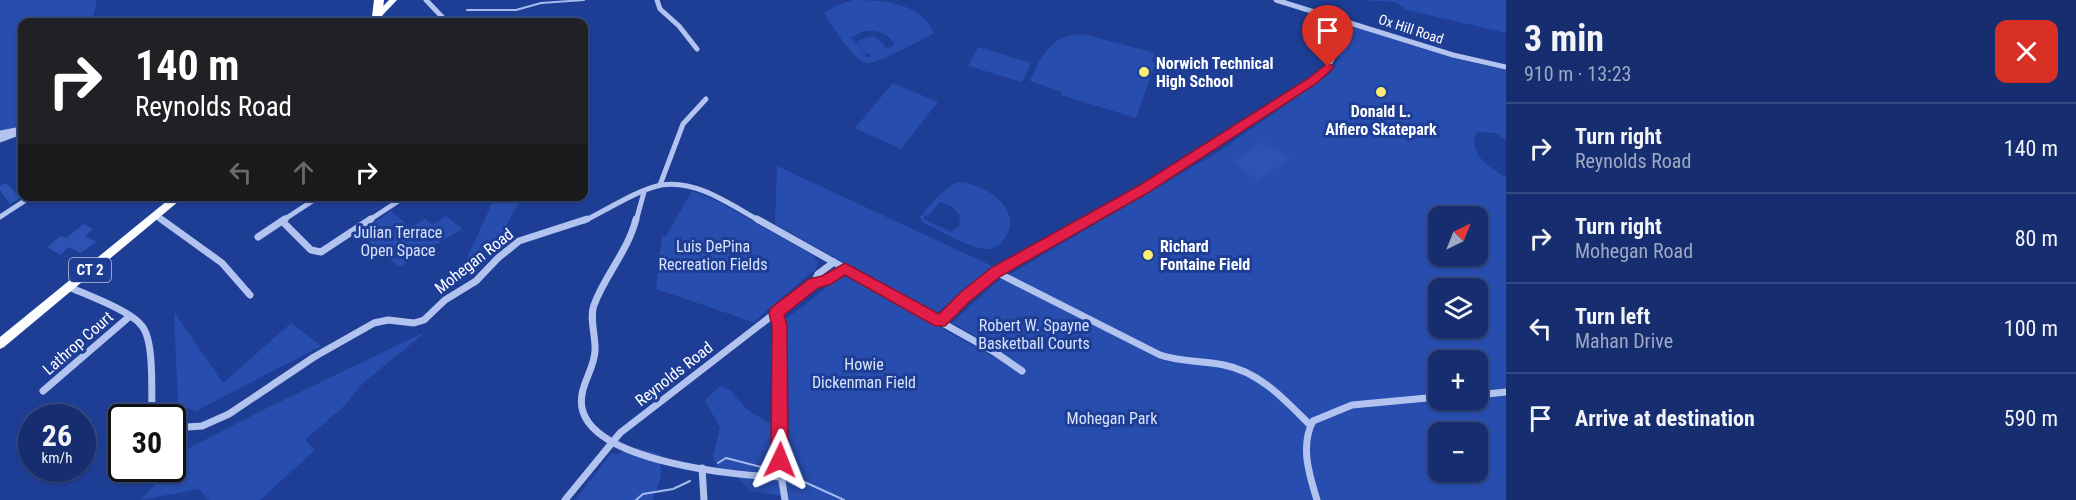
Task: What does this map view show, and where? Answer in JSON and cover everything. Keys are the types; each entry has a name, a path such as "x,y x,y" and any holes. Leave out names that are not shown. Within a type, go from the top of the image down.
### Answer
{"highway":[{"path":"374,18 379,0"},
{"path":"376,18 393,0"},
{"name":"CT 2","path":"0,344 174,201"}],"street":[{"path":"426,0 443,18"},
{"path":"657,0 660,9 697,49"},
{"name":"Ox Hill Road","path":"1276,0 1464,58 1506,67"},
{"path":"940,322 965,297 996,272 1145,189 1318,78 1330,64 1347,21"},
{"path":"660,185 683,124 706,99"},
{"path":"0,134 18,132"},
{"path":"0,140 18,133"},
{"name":"Mohegan Road","path":"186,427 199,426 230,413 374,322 382,320 411,323 424,320 445,300 476,281 498,258 519,242 537,234 582,222 660,185 681,185 713,196 996,353 1022,371"},
{"path":"644,192 631,239 593,307 595,353 580,397 584,413 602,434 632,450 747,477 781,477"},
{"path":"0,217 24,201"},
{"path":"258,237 312,201"},
{"path":"282,221 311,250 321,252 398,201"},
{"path":"156,216 222,263 250,295"},
{"name":"Reynolds Road","path":"814,283 818,274 834,262"},
{"name":"Reynolds Road","path":"565,500 612,441 814,283 826,280 845,268"},
{"path":"996,272 1160,356 1187,362 1228,366 1245,371 1267,386 1310,425"},
{"path":"69,287 130,315 142,325 147,335 151,360 152,404"},
{"path":"776,313 780,325 781,477 785,500"},
{"name":"Lathrop Court","path":"43,391 130,315"},
{"path":"1488,394 1506,392"},
{"path":"1317,500 1307,458 1310,425 1316,418 1352,405 1428,398"},
{"path":"702,468 704,500"}],"green space":[{"path":"0,0 97,0 93,18 18,18 18,128 0,131"},
{"path":"853,0 900,5 920,15 934,33 890,56 866,63 849,49 824,13 835,6","holes":["869,31 886,35 895,45 885,49 884,45 874,36 859,40 857,43 866,53 871,53 870,57 865,57 865,53 851,37"]},
{"path":"1363,0 1506,0 1506,33 1407,10 1395,2"},
{"path":"1354,27 1456,59 1506,70 1506,140 1495,133 1478,132 1474,146 1481,159 1493,170 1506,177 1506,500 788,500 783,496 751,491 729,470 717,467 713,456 720,428 705,400 721,386 730,390 746,409 769,423 787,414 786,319 835,281 845,277 855,279 991,356 997,348 952,323 995,283 1221,150 1331,73"},
{"path":"1083,34 1155,53 1152,61 1155,64 1136,118 1061,95 1062,92 1030,81 1043,55 1055,42 1072,35"},
{"path":"978,47 1031,63 1022,82 968,66"},
{"path":"893,83 938,102 901,149 855,128"},
{"path":"777,166 992,266 936,314 775,224"},
{"path":"957,182 967,183 988,192 1005,207 1009,217 1010,227 1005,238 995,247 984,249 966,244 922,222 920,217 939,195","holes":["940,202 953,207 960,216 959,226 951,232 924,219 924,216 930,214"]},
{"name":"Luis DePina Recreation Fields","path":"692,191 717,201 814,256 818,262 816,269 753,322 656,289 662,236 666,236"},
{"path":"493,201 520,201 494,247 462,269"},
{"name":"Julian Terrace Open Space","path":"391,211 411,228 425,219 433,225 446,216 462,229 399,267 359,233"},
{"path":"174,312 223,383 291,323 321,346 196,411 186,408 186,404 178,404"},
{"path":"427,331 364,382 344,406 305,440 315,450 260,500 209,500 199,489 140,500 158,482 186,482 186,449"},
{"path":"626,448 638,448 660,454 661,477 653,500 575,500 612,453 617,455"}],"building":[{"path":"1262,142 1291,157 1257,181 1233,161"},
{"path":"6,183 18,196 18,199 10,204 0,190 0,186"},
{"path":"84,224 93,229 85,236 96,242 81,253 69,247 60,255 47,247 61,236 66,238"}],"waterway":[{"path":"467,10 516,10 541,3 584,0"},
{"path":"718,463 726,458 773,470"},
{"path":"787,474 844,500"},
{"path":"636,500 643,494 673,489 690,481"}],"place":[{"name":"Norwich Technical High School","path":"1144,72"},
{"name":"Donald L. Alfiero Skatepark","path":"1381,92"},
{"name":"Richard Fontaine Field","path":"1148,255"}],"route":[{"path":"780,460 780,325 776,313 814,283 826,280 845,268 940,322 965,297 996,272 1145,189 1313,81 1328,67"}],"park label":[{"name":"Robert W. Spayne Basketball Courts","path":"1034,334"},
{"name":"Howie Dickenman Field","path":"864,373"},
{"name":"Mohegan Park","path":"1112,418"}]}
